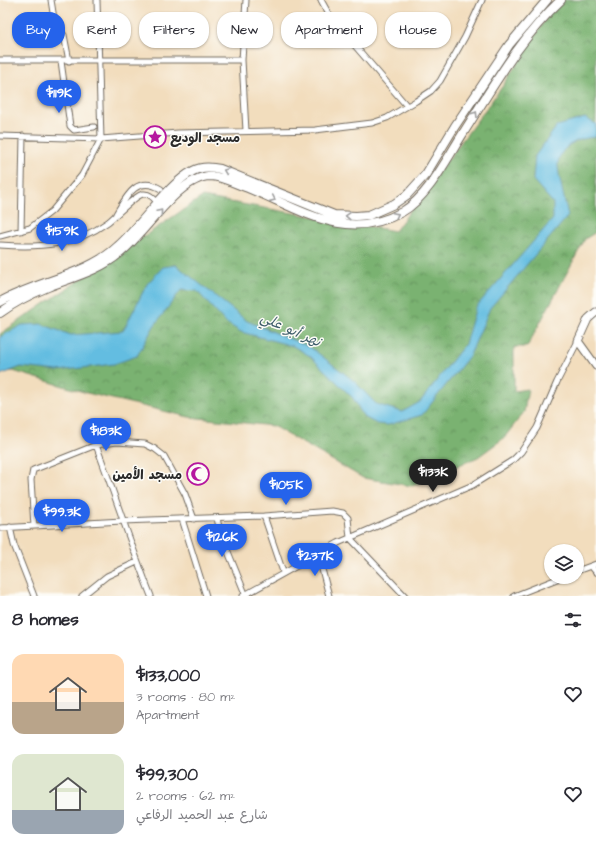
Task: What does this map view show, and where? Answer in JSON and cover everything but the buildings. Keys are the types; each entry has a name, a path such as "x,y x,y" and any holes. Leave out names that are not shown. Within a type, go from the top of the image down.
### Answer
{"main road":[{"path":"0,302 15,294 102,259 132,233 182,178 194,170 212,167 240,176 330,214 356,216 369,215 387,207 407,195 426,174 490,73 509,46 547,0"},
{"path":"0,313 29,296 99,268 120,254 136,240 170,198 193,181 211,176 236,184 328,222 356,226 374,224 404,211 415,202 442,166 498,78 535,28 561,0"},
{"path":"490,73 498,78"},
{"path":"433,161 442,166"}],"street":[{"path":"51,0 55,25 64,35 69,61"},
{"path":"0,236 21,231 44,219 65,196 89,165 101,139 97,0"},
{"path":"246,0 242,60 246,131"},
{"path":"321,0 332,18 407,106"},
{"path":"0,136 101,139 149,134 315,130 372,123 387,118 407,106 430,91 440,81 465,37 482,0"},
{"path":"0,60 61,62 242,60"},
{"path":"61,62 70,126 74,130 94,127"},
{"path":"21,231 23,136"},
{"path":"113,218 126,198 138,186 148,184 161,189"},
{"path":"0,245 25,247 63,243 89,234 113,218 143,194 149,195 158,204"},
{"path":"217,518 220,532 245,595 283,572 350,538 473,485 513,460 521,452 537,428 557,382 588,319 596,312"},
{"path":"578,341 596,366"},
{"path":"34,526 31,480 33,470 96,445 126,442 144,444 155,449 164,456 185,494 194,519"},
{"path":"96,445 111,484 122,521 151,596"},
{"path":"0,528 122,521 338,512 348,518 350,538 405,596"},
{"path":"264,516 283,572"},
{"path":"182,519 206,596"},
{"path":"10,527 14,546 34,596"},
{"path":"318,554 329,596"},
{"path":"82,596 107,576 137,562"},
{"path":"584,569 594,565 596,572"},
{"path":"514,596 544,584"}],"green space":[{"path":"558,0 596,0 596,232 585,239 527,347 514,347 514,391 528,389 524,412 504,438 478,457 412,486 363,478 273,426 189,417 87,393 13,371 0,373 0,334 202,197 395,231 502,87"}],"water":[{"path":"585,118 596,124 596,137 572,143 563,151 558,163 568,216 490,308 470,355 422,415 388,425 377,424 364,417 353,398 310,356 293,346 241,332 225,322 197,291 181,290 154,326 137,356 114,364 58,371 21,367 0,375 0,337 22,325 41,324 71,335 123,331 147,284 163,267 176,265 247,321 310,347 354,381 376,404 402,412 420,402 465,344 476,307 553,219 553,203 533,180 535,156 557,126"}],"place":[{"name":"مسجد الوديع","path":"155,137"},
{"name":"مسجد الأمين","path":"198,474"}],"water label":[{"name":"نهر أبو علي","path":"291,329"}]}
